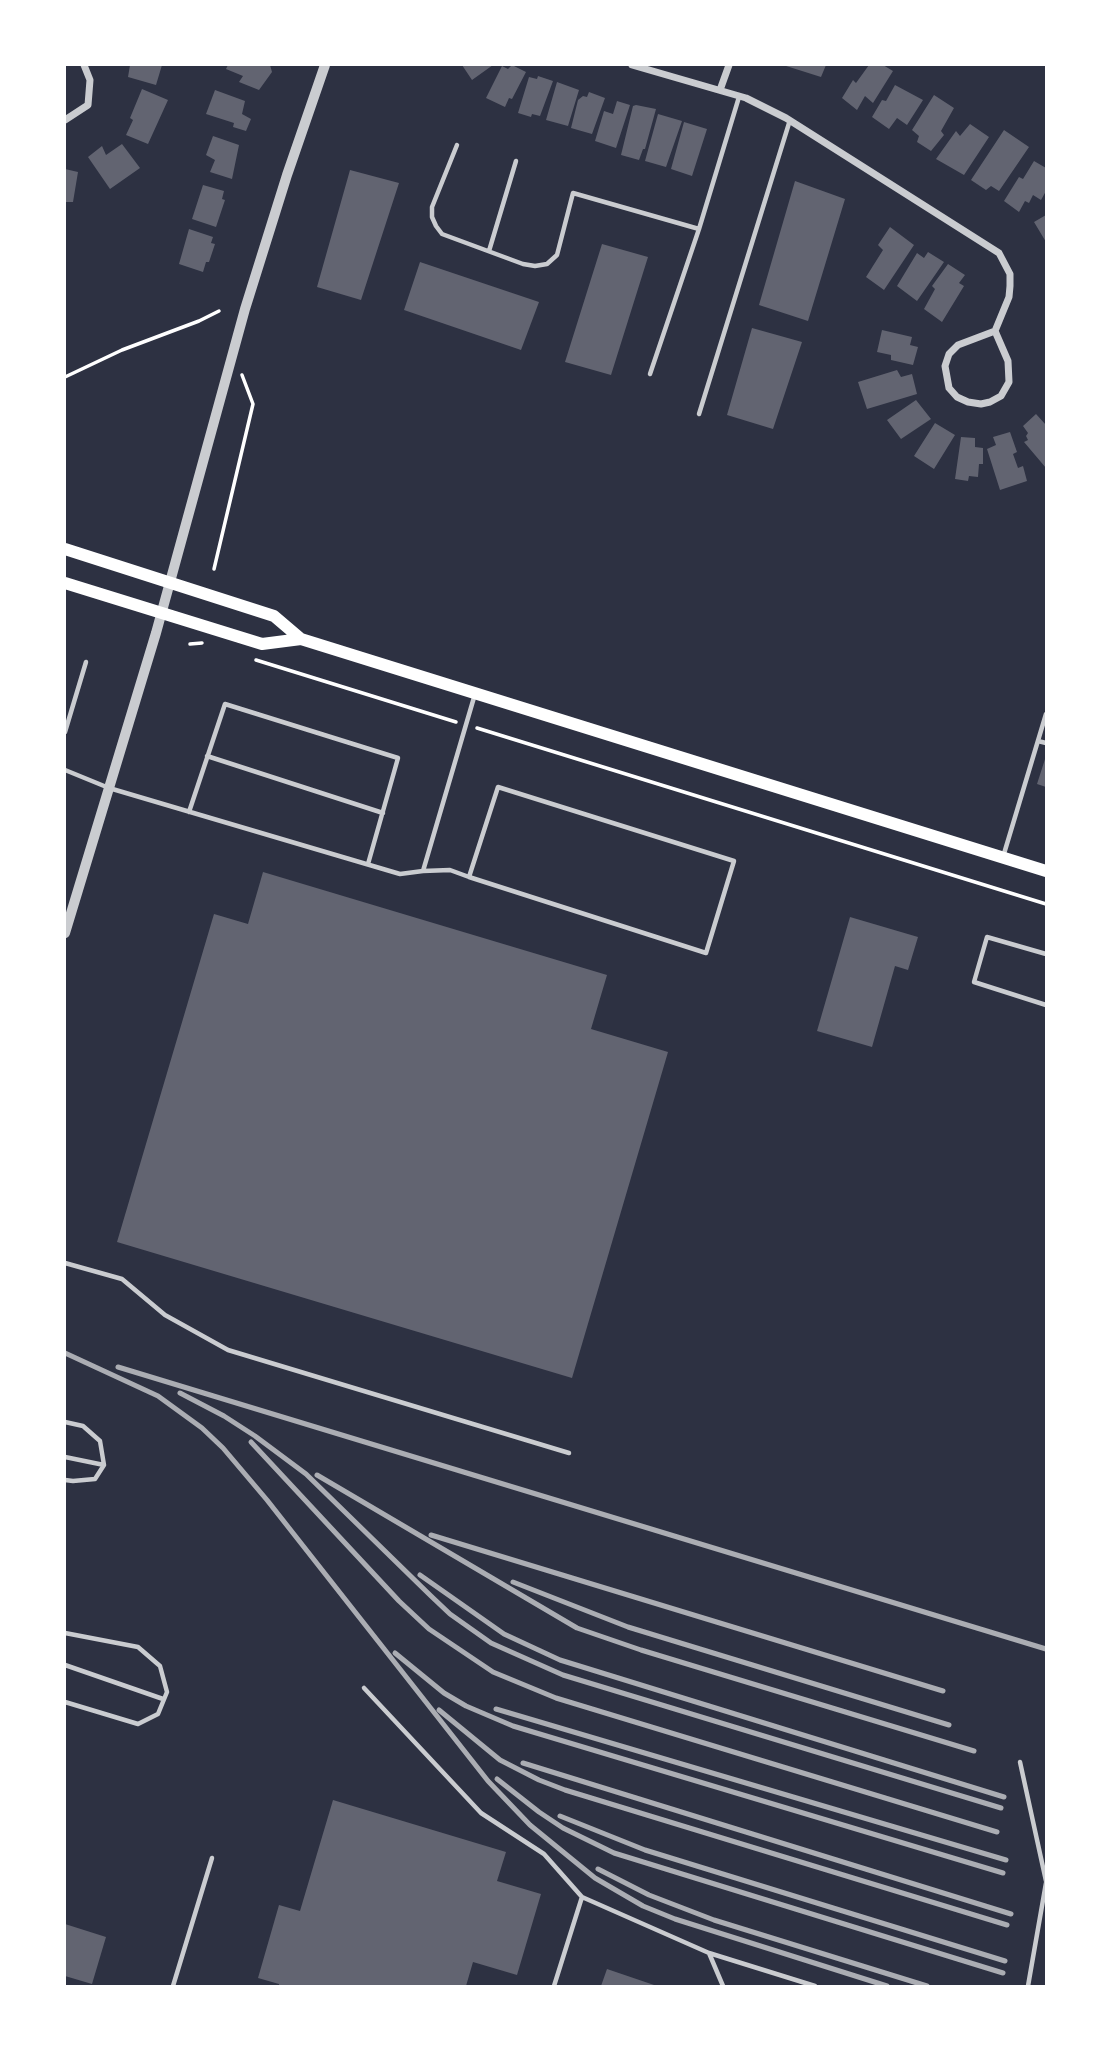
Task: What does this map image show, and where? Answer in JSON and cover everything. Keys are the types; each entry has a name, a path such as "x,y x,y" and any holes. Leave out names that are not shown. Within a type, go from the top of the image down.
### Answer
{"main road":[{"path":"65,550 274,616 301,639 1046,871"},
{"path":"65,583 262,644 301,639"}],"street":[{"path":"65,120 88,105 90,80 84,65"},
{"path":"65,933 161,614 233,354 287,175 325,65"},
{"path":"632,65 739,96 790,120 999,253 1010,274 1010,286 1009,296 995,331 1008,361 1009,382 1001,396 990,402 981,404 957,397 949,388 944,366 949,354 958,345 995,331"},
{"path":"720,90 729,65"}],"lane":[{"path":"650,374 699,229 739,96"},
{"path":"699,414 790,120"},
{"path":"457,145 432,207 432,217 442,234 523,264 547,264 557,254 573,193 699,229"},
{"path":"489,251 516,161"},
{"path":"65,732 86,662"},
{"path":"424,871 475,694"},
{"path":"189,812 225,704 398,758 368,864"},
{"path":"1003,858 1046,714"},
{"path":"1038,741 1046,743"},
{"path":"207,757 383,813"},
{"path":"65,770 109,788 400,874 450,870 469,877 706,953 734,861 498,787 469,877"},
{"path":"1046,954 987,937 974,982 1046,1005"},
{"path":"65,1264 122,1279 165,1315 228,1350 569,1452"},
{"path":"65,1422 83,1426 100,1441 104,1465 95,1479 65,1480"},
{"path":"65,1457 104,1465"},
{"path":"65,1633 138,1647 160,1666 167,1692 158,1714 138,1724 65,1702"},
{"path":"65,1665 163,1699"},
{"path":"364,1688 481,1812 544,1854 582,1897 709,1953 815,1986"},
{"path":"1020,1762 1046,1882 1028,1986"},
{"path":"173,1986 212,1858"},
{"path":"554,1986 582,1897"},
{"path":"709,1953 723,1986"}],"path":[{"path":"65,377 122,349 219,311"},
{"path":"214,569 253,404 233,354"},
{"path":"190,644 201,643 214,647"},
{"path":"254,659 1046,904"}],"building":[{"path":"130,65 162,65 156,85 128,77"},
{"path":"228,65 270,65 272,72 259,90 239,82 243,76 226,69"},
{"path":"462,65 493,65 472,80"},
{"path":"512,65 526,72 505,107 486,98 502,66 508,69"},
{"path":"783,65 826,65 821,77"},
{"path":"869,65 883,65 893,71 873,103 865,96 857,110 842,98 853,80 856,83"},
{"path":"538,76 553,81 540,116 532,114 531,117 518,113 529,77 537,79"},
{"path":"557,82 579,90 568,126 546,120"},
{"path":"895,85 923,100 907,125 897,118 889,129 872,117"},
{"path":"142,89 168,100 148,144 126,135"},
{"path":"215,90 245,101 242,114 251,119 246,131 233,127 234,123 206,114"},
{"path":"589,92 605,98 592,134 571,128 578,100 583,96 587,97"},
{"path":"934,95 954,108 941,131 944,135 931,151 917,142 919,136 912,130"},
{"path":"617,101 630,105 616,148 595,141 604,111 613,114"},
{"path":"633,106 656,109 645,149 639,160 621,155"},
{"path":"658,114 682,121 666,167 645,161"},
{"path":"684,122 707,129 692,176 671,169"},
{"path":"970,124 989,137 964,175 936,159 956,131 960,136"},
{"path":"1004,130 1029,147 999,191 991,186 986,190 971,180"},
{"path":"213,136 239,145 232,179 210,172 215,160 206,155"},
{"path":"122,144 140,168 110,189 88,157 102,146 106,155"},
{"path":"1034,161 1046,168 1046,191 1041,200 1033,195 1029,203 1025,201 1019,212 1004,201 1019,177 1023,179"},
{"path":"65,169 78,172 73,202 65,202"},
{"path":"350,170 399,183 361,300 317,287"},
{"path":"795,181 845,199 808,321 759,305"},
{"path":"203,185 224,191 222,199 225,200 216,227 192,219"},
{"path":"1046,215 1046,242 1034,222"},
{"path":"890,227 914,245 884,290 866,277 883,250 878,245"},
{"path":"189,229 213,237 211,243 215,244 203,272 179,264"},
{"path":"602,244 648,257 611,375 565,362"},
{"path":"928,252 944,262 917,301 897,286 917,253 924,258"},
{"path":"420,262 539,302 521,350 404,310"},
{"path":"948,264 965,275 959,283 964,286 942,322 924,309 935,289 932,286"},
{"path":"752,328 802,342 773,429 727,415"},
{"path":"882,330 912,337 910,345 918,347 913,365 891,360 891,355 877,352"},
{"path":"897,370 901,377 912,374 917,394 867,409 858,382"},
{"path":"916,400 931,419 901,439 887,420"},
{"path":"1036,414 1046,425 1046,468 1024,442 1028,440 1028,433 1023,426"},
{"path":"935,423 955,435 934,469 914,456"},
{"path":"1010,432 1017,452 1013,454 1018,468 1023,466 1027,481 1000,490 987,449 996,445 993,437"},
{"path":"961,437 975,438 975,447 983,448 983,464 979,464 978,477 969,476 968,481 955,479"},
{"path":"1046,756 1046,787 1037,784"},
{"path":"263,872 607,975 591,1029 668,1052 572,1378 117,1242 214,914 248,924"},
{"path":"850,917 918,937 908,970 895,966 872,1047 817,1031"},
{"path":"333,1800 506,1852 497,1881 541,1894 517,1975 473,1962 466,1986 279,1986 258,1978 279,1905 300,1911"},
{"path":"65,1924 106,1937 92,1984 65,1976"},
{"path":"607,1969 657,1986 601,1986"}],"railway":[{"path":"65,1353 158,1396 202,1428 223,1448 488,1781 530,1825 595,1878 643,1906 675,1919 887,1986"},
{"path":"118,1367 1046,1649"},
{"path":"180,1393 224,1416 306,1474 450,1614 491,1643 563,1675 1001,1808"},
{"path":"251,1442 399,1601 429,1629 493,1672 556,1698 997,1832"},
{"path":"317,1475 577,1628 974,1751"},
{"path":"431,1535 943,1691"},
{"path":"420,1575 504,1634 560,1660 1004,1797"},
{"path":"513,1582 628,1627 949,1725"},
{"path":"395,1653 444,1693 466,1706 513,1726 1003,1873"},
{"path":"496,1709 1006,1860"},
{"path":"439,1710 500,1760 565,1790 1007,1925"},
{"path":"523,1763 1011,1914"},
{"path":"497,1779 563,1828 614,1853 1003,1973"},
{"path":"560,1816 645,1850 1005,1961"},
{"path":"598,1869 649,1895 714,1920 927,1986"}]}
